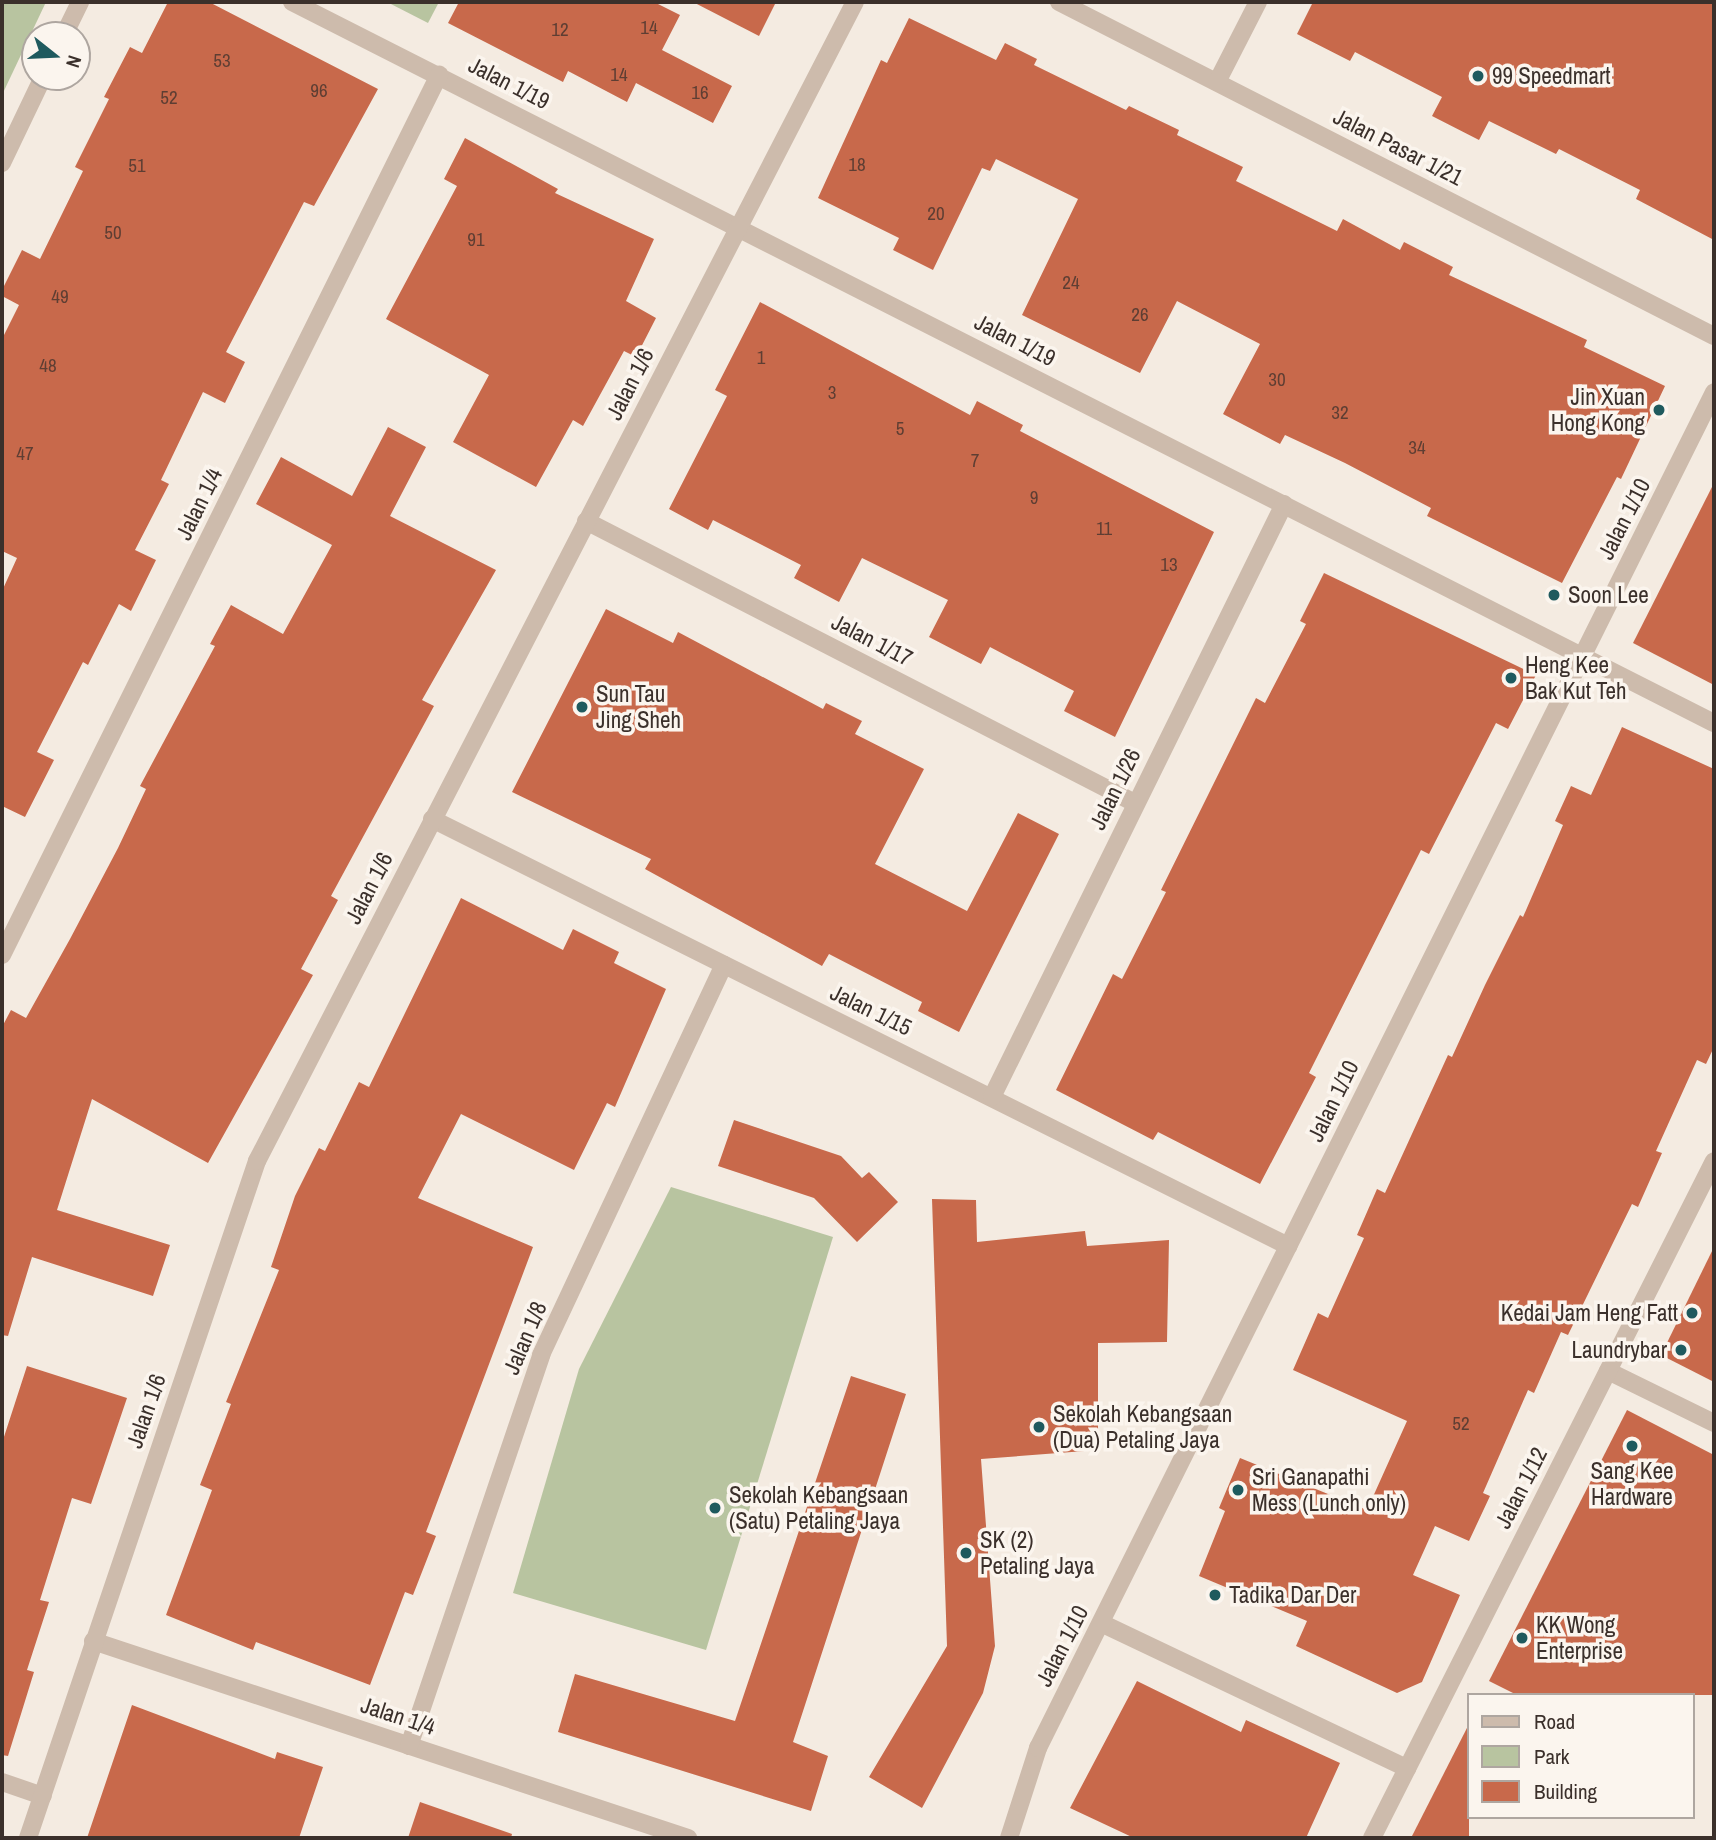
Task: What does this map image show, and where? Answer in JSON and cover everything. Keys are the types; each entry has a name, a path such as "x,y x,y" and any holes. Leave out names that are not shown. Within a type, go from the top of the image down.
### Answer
{"street":[{"path":"71,21 80,2"},
{"name":"Jalan 1/19","path":"292,2 1714,723"},
{"name":"Jalan 1/6","path":"28,1838 257,1161 855,2"},
{"name":"Jalan Pasar 1/21","path":"1059,2 1714,336"},
{"path":"1217,82 1258,2"},
{"name":"Jalan 1/4","path":"2,955 439,75"},
{"path":"2,163 36,91"},
{"name":"Jalan 1/10","path":"1009,1838 1038,1748 1714,392"},
{"name":"Jalan 1/26","path":"992,1097 1284,504"},
{"name":"Jalan 1/17","path":"586,521 1135,803"},
{"name":"Jalan 1/15","path":"432,819 1288,1247"},
{"name":"Jalan 1/8","path":"409,1746 541,1355 724,965"},
{"name":"Jalan 1/12","path":"1372,1838 1714,1161"},
{"path":"1608,1371 1714,1423"},
{"path":"1101,1623 1408,1768"},
{"name":"Jalan 1/4","path":"93,1641 688,1838"},
{"path":"2,1782 43,1796"}],"green space":[{"path":"2,2 46,2 37,21 21,21 21,55 2,95"},
{"path":"387,2 439,2 428,23"},
{"path":"671,1187 833,1237 706,1650 513,1593 579,1369"}],"building":[{"path":"168,2 209,2 378,89 314,206 304,202 226,352 245,362 225,403 203,392 161,480 169,484 135,550 156,560 131,611 119,604 88,665 83,662 37,752 54,760 25,817 2,806 2,591 17,558 2,551 2,339 19,305 2,296 2,290 22,250 40,259 83,171 75,167 109,99 104,97 130,47 142,53"},
{"path":"459,2 654,2 680,15 662,50 732,86 713,123 636,83 627,102 568,71 563,82 448,23"},
{"path":"693,2 776,2 759,36"},
{"path":"1313,2 1714,2 1714,240 1636,199 1640,190 1559,149 1556,154 1489,121 1479,140 1432,116 1442,97 1355,52 1350,61 1297,34"},
{"path":"909,18 996,60 1005,43 1037,59 1034,65 1126,110 1129,106 1179,130 1177,135 1243,167 1236,181 1337,231 1343,219 1400,250 1404,242 1453,267 1449,275 1587,340 1584,347 1665,386 1621,479 1617,477 1562,583 1427,516 1431,508 1345,463 1285,435 1280,444 1223,414 1260,344 1177,301 1140,373 1022,315 1078,199 996,159 990,171 982,168 933,270 893,250 899,238 818,198 881,60 887,63"},
{"path":"465,138 558,189 555,193 654,239 626,301 656,318 636,357 624,351 583,426 573,420 536,487 453,442 489,375 386,319 457,186 444,179"},
{"path":"760,302 970,415 977,401 1023,425 1020,431 1214,532 1115,737 1064,711 1074,691 990,647 981,664 929,637 948,600 862,558 839,602 794,578 801,565 713,520 708,530 669,509 727,396 715,390"},
{"path":"388,427 426,447 390,516 496,570 422,700 434,706 331,896 338,900 301,969 313,975 208,1163 92,1099 57,1210 170,1245 153,1296 32,1257 8,1336 2,1335 2,1027 11,1010 26,1018 70,939 118,848 146,789 140,786 215,646 210,644 231,605 283,634 332,545 256,504 281,457 352,496"},
{"path":"1714,483 1714,685 1633,643"},
{"path":"1324,573 1536,675 1508,729 1496,723 1429,854 1421,850 1309,1073 1316,1077 1260,1184 1158,1132 1153,1140 1056,1090 1113,974 1122,979 1166,892 1161,890 1256,698 1265,703 1306,624 1300,621"},
{"path":"606,609 673,643 678,632 823,709 826,703 862,721 855,734 924,769 875,864 967,911 1018,813 1059,834 959,1032 918,1011 922,1002 829,954 822,966 645,869 651,859 512,792"},
{"path":"1622,727 1714,769 1714,1047 1706,1064 1697,1060 1656,1151 1662,1153 1638,1207 1632,1204 1568,1335 1561,1332 1534,1393 1528,1390 1483,1493 1490,1496 1469,1541 1435,1526 1413,1575 1460,1595 1422,1682 1397,1693 1296,1646 1307,1621 1199,1576 1225,1511 1219,1508 1240,1458 1367,1510 1407,1421 1293,1370 1318,1313 1328,1318 1364,1238 1357,1235 1377,1189 1385,1193 1448,1055 1452,1057 1520,915 1523,917 1563,825 1555,821 1571,786 1591,795"},
{"path":"461,898 563,950 573,929 619,952 614,963 666,989 615,1107 607,1103 574,1170 461,1114 418,1198 533,1247 426,1532 436,1536 413,1595 405,1592 370,1685 256,1642 253,1650 166,1615 212,1490 200,1485 231,1404 226,1402 279,1270 271,1267 295,1196 319,1148 325,1151 359,1082 369,1087"},
{"path":"734,1120 841,1156 862,1178 869,1172 898,1202 857,1242 814,1198 718,1166"},
{"name":"SK (2) Petaling Jaya","path":"932,1199 976,1200 977,1242 1085,1231 1087,1246 1169,1240 1167,1342 1098,1343 1098,1450 981,1459 995,1646 983,1693 922,1808 869,1777 947,1646"},
{"path":"1714,1247 1714,1382 1661,1355"},
{"path":"27,1366 127,1398 91,1504 72,1498 40,1600 49,1602 27,1670 34,1672 8,1756 2,1755 2,1443"},
{"path":"851,1376 906,1394 793,1742 828,1756 811,1811 558,1732 575,1674 735,1721"},
{"path":"1627,1410 1714,1455 1714,1695 1513,1693 1489,1681"},
{"path":"1137,1681 1241,1732 1246,1720 1340,1763 1306,1838 1134,1838 1070,1808"},
{"path":"132,1705 275,1759 277,1752 323,1767 299,1838 87,1838"},
{"path":"1468,1726 1469,1838 1411,1838"},
{"path":"420,1802 512,1834 511,1838 408,1838"}],"place":[{"name":"99 Speedmart","path":"1478,76"},
{"name":"Jin Xuan Hong Kong","path":"1659,410"},
{"name":"Soon Lee","path":"1554,595"},
{"name":"Heng Kee Bak Kut Teh","path":"1511,678"},
{"name":"Sun Tau Jing Sheh","path":"582,707"},
{"name":"Kedai Jam Heng Fatt","path":"1692,1313"},
{"name":"Laundrybar","path":"1681,1350"},
{"name":"Sekolah Kebangsaan (Dua) Petaling Jaya","path":"1039,1427"},
{"name":"Sang Kee Hardware","path":"1632,1446"},
{"name":"Sri Ganapathi Mess (Lunch only)","path":"1238,1490"},
{"name":"Sekolah Kebangsaan (Satu) Petaling Jaya","path":"715,1508"},
{"name":"SK (2) Petaling Jaya","path":"966,1553"},
{"name":"Tadika Dar Der","path":"1215,1595"},
{"name":"KK Wong Enterprise","path":"1522,1638"}]}
